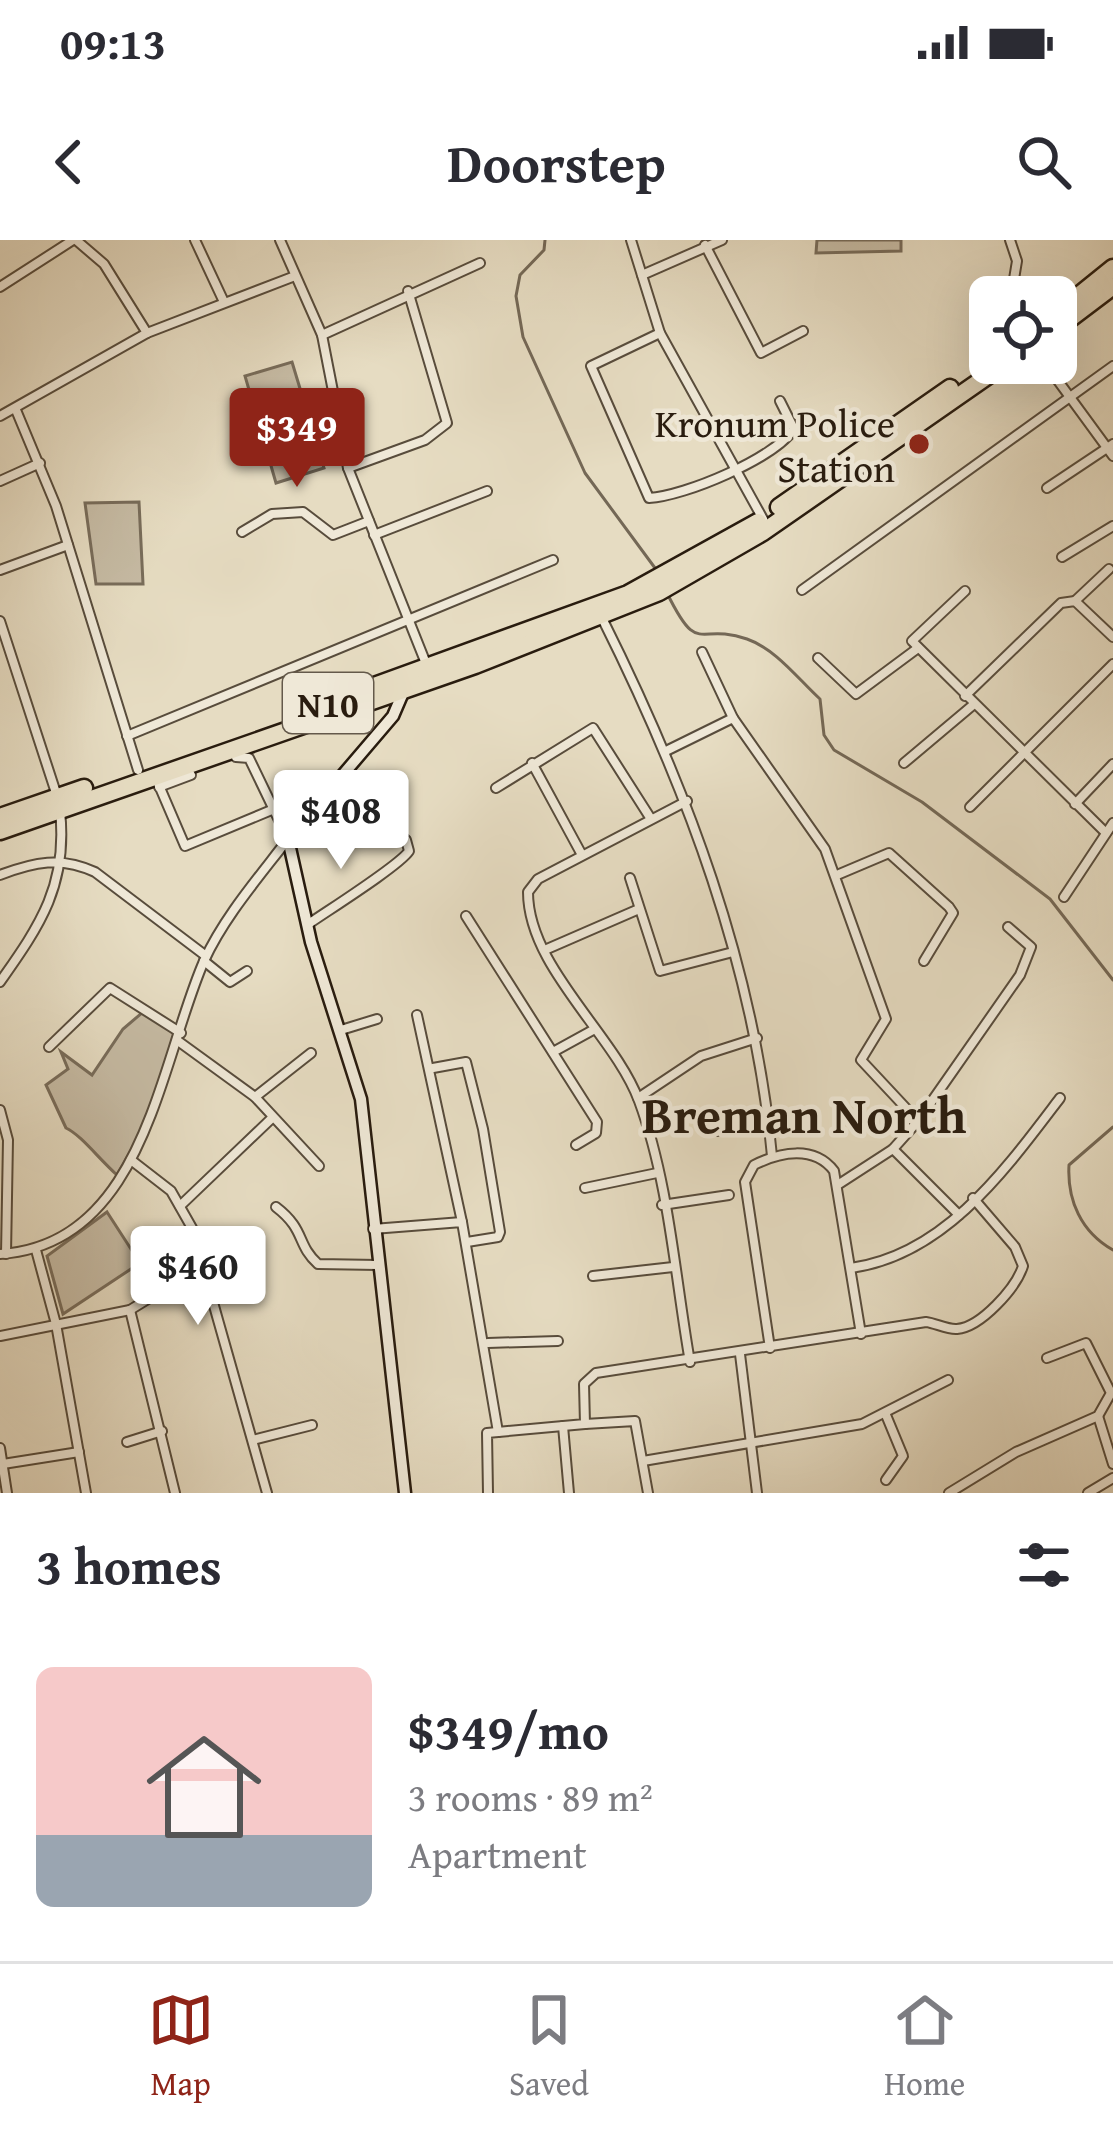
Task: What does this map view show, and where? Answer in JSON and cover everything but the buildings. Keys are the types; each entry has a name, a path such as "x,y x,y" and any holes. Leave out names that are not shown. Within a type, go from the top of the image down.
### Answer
{"highway":[{"path":"1077,297 1113,268"},
{"path":"1077,313 1113,286"},
{"name":"N10","path":"663,583 969,376"},
{"name":"N10","path":"0,817 150,777 405,688 600,611 763,532 976,384"},
{"name":"N10","path":"150,777 428,667 600,611"},
{"name":"N10","path":"0,831 58,803"}],"street":[{"path":"0,287 70,240 104,264 147,332"},
{"path":"195,240 224,302"},
{"path":"280,240 322,335 348,468 428,667"},
{"path":"631,240 660,333 763,519"},
{"path":"643,275 722,240"},
{"path":"1010,240 1017,261 1014,276"},
{"path":"705,245 761,353 803,331"},
{"path":"322,335 353,325 408,291 480,262"},
{"path":"0,416 147,332 295,276"},
{"path":"348,468 425,440 447,423 408,291"},
{"path":"660,333 591,366 645,494 654,499 737,469 792,434 780,401"},
{"path":"802,590 1113,366"},
{"path":"1047,488 1111,450 1060,384"},
{"path":"16,410 68,545 127,736 185,846 274,809"},
{"path":"0,481 40,463"},
{"path":"374,535 487,491"},
{"path":"242,532 272,514 303,512 333,535 369,521"},
{"path":"1062,557 1113,526"},
{"path":"0,570 68,545"},
{"path":"127,736 553,560"},
{"path":"965,696 1040,621 1061,603 1075,602 1109,569"},
{"path":"965,591 914,634 918,648 1106,833"},
{"path":"1075,602 1113,637"},
{"path":"600,611 668,750 687,801 758,1038 772,1156"},
{"path":"0,621 58,803 63,860 35,933 0,982"},
{"path":"818,658 862,693 918,648"},
{"path":"702,652 733,718 813,829 837,875 886,1019 861,1060 918,1121"},
{"path":"970,807 1113,664"},
{"path":"0,1110 8,1140 3,1254 36,1250 91,1212 130,1160 205,958 288,838 392,716 405,688"},
{"path":"904,763 974,705"},
{"path":"668,750 733,718"},
{"path":"496,788 532,763 598,729 651,819"},
{"path":"211,766 247,755 288,838 307,925 361,1100 405,1493"},
{"path":"532,763 582,855"},
{"path":"1075,804 1113,764"},
{"path":"150,777 190,775"},
{"path":"307,925 401,862 409,850 406,840 331,786"},
{"path":"687,801 538,879 528,892 547,949 638,1098 657,1173 690,1362"},
{"path":"1064,897 1113,823"},
{"path":"837,875 890,853 949,907 952,913 924,961"},
{"path":"0,875 63,860 94,872 230,982 247,970"},
{"path":"630,878 660,970 733,952"},
{"path":"547,949 640,909"},
{"path":"466,916 597,1122 596,1133 576,1145"},
{"path":"838,1184 893,1149 918,1121 1029,959 1029,943 1008,927"},
{"path":"49,1047 110,988 255,1097 319,1166"},
{"path":"417,1015 433,1068 487,1343 498,1432"},
{"path":"341,1030 376,1019"},
{"path":"553,1052 593,1030"},
{"path":"638,1098 701,1056 758,1038"},
{"path":"255,1097 311,1053"},
{"path":"433,1068 466,1062 483,1129 500,1232 498,1238 467,1242"},
{"path":"851,1268 922,1248 959,1215 1060,1097"},
{"path":"717,1132 768,1113"},
{"path":"181,1206 272,1118"},
{"path":"893,1149 959,1215"},
{"path":"770,1348 745,1182 754,1165 772,1156 822,1159 838,1184 861,1334"},
{"path":"130,1160 154,1176 181,1206 207,1267 231,1374 267,1493"},
{"path":"585,1188 657,1173"},
{"path":"662,1205 729,1196"},
{"path":"585,1424 588,1377 926,1322 957,1329 1012,1289 1021,1274 1021,1260 974,1198"},
{"path":"276,1207 299,1226 305,1251 319,1264 378,1265"},
{"path":"373,1229 463,1222"},
{"path":"36,1250 56,1324 86,1493"},
{"path":"593,1276 673,1267"},
{"path":"0,1336 130,1310 169,1286"},
{"path":"130,1310 175,1493"},
{"path":"487,1343 558,1341"},
{"path":"949,1493 1016,1452 1098,1416 1111,1398 1086,1343 1047,1358"},
{"path":"740,1354 758,1493"},
{"path":"643,1461 886,1415 948,1380"},
{"path":"886,1415 903,1456 886,1480"},
{"path":"1098,1416 1113,1464"},
{"path":"488,1493 487,1433 632,1418 648,1493"},
{"path":"254,1440 312,1425"},
{"path":"563,1426 569,1493"},
{"path":"127,1442 162,1431"},
{"path":"0,1448 7,1493"},
{"path":"3,1464 79,1451"},
{"path":"1088,1493 1113,1478"}],"shaded area":[{"path":"817,240 901,240 901,251 816,253"},
{"path":"292,362 324,468 276,483 245,376"},
{"path":"139,502 143,584 96,584 85,503"},
{"path":"143,1012 177,1034 142,1131 117,1175 66,1128 46,1085 68,1069 61,1052 92,1075 123,1029"},
{"path":"107,1212 140,1263 63,1314 47,1256"}],"waterway":[{"path":"545,240 544,250 520,275 516,296 523,337 585,473 655,568"},
{"path":"667,593 693,632 747,639 777,657 820,699 824,735 834,750 922,802 1050,899 1113,980"},
{"path":"1113,1127 1069,1165 1078,1214 1092,1234 1113,1250"}],"place":[{"name":"Kronum Police Station","path":"919,444"}],"district":[{"name":"Breman North","path":"804,1114"}]}
